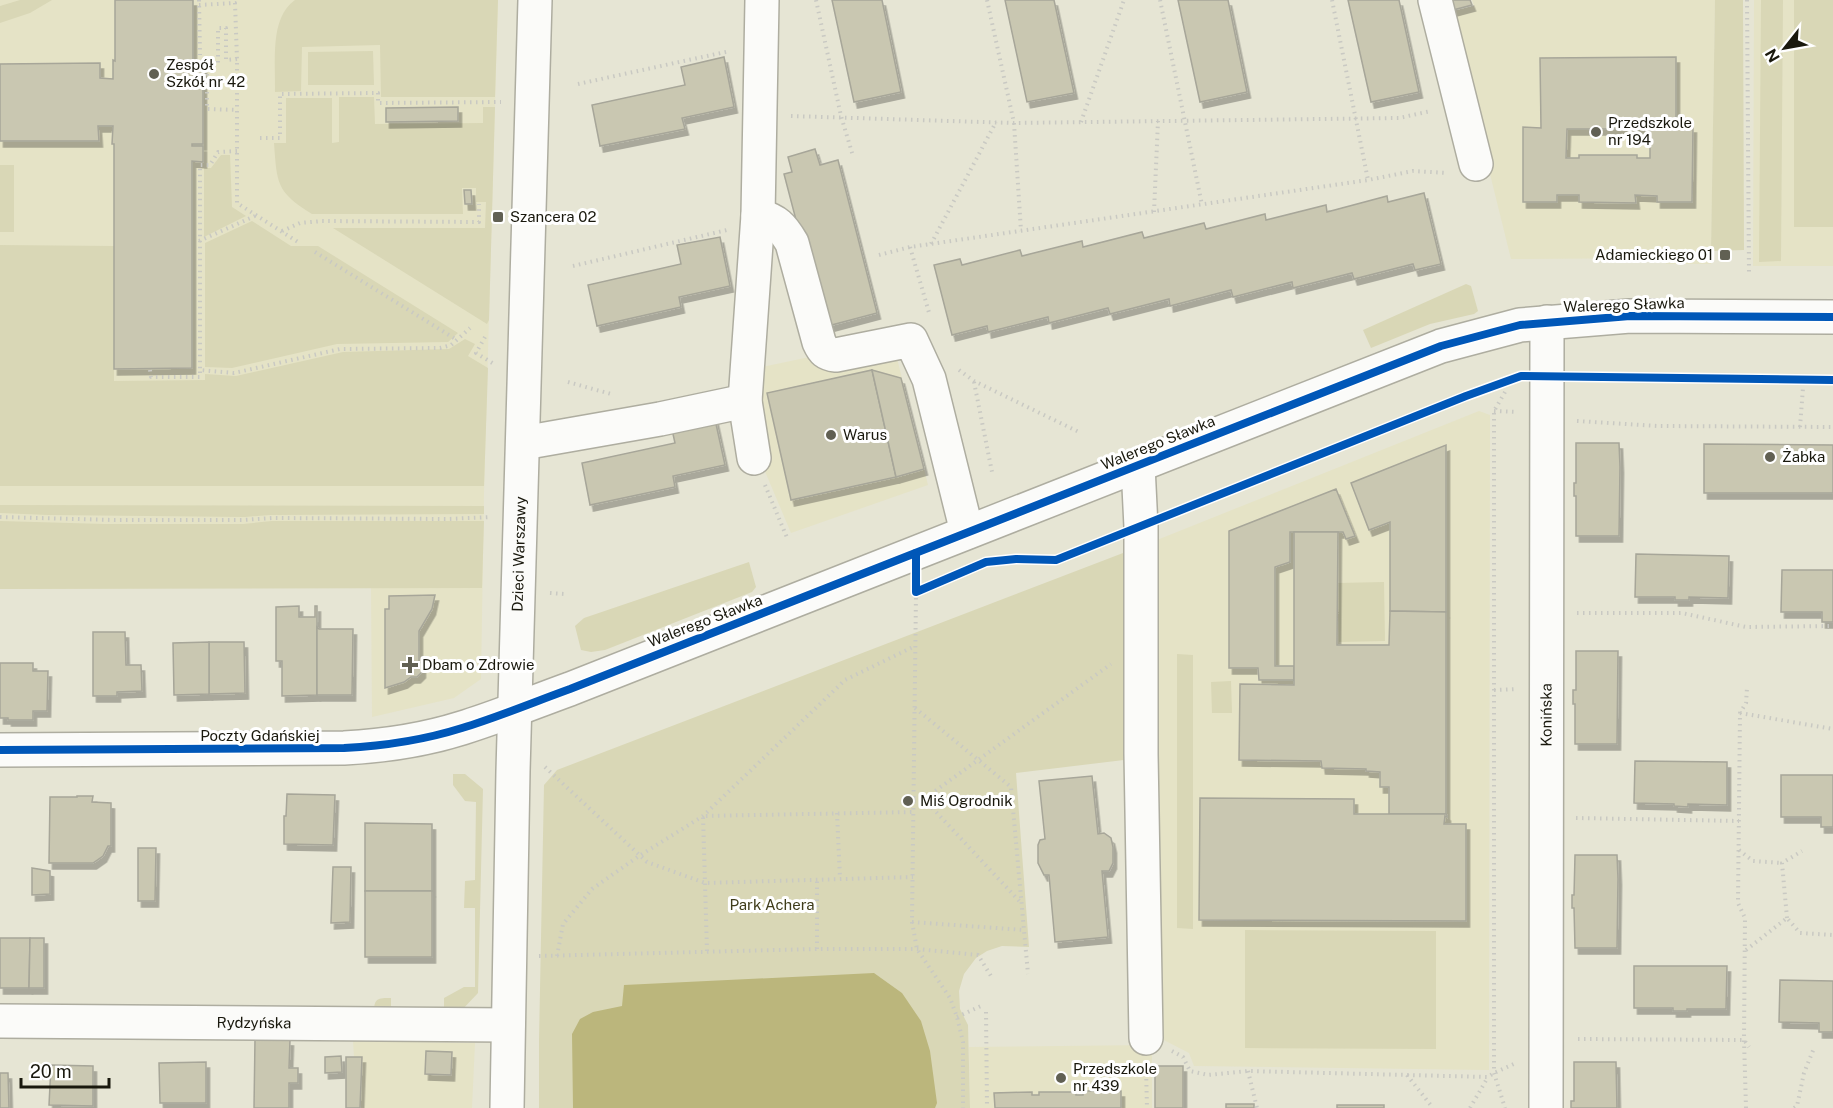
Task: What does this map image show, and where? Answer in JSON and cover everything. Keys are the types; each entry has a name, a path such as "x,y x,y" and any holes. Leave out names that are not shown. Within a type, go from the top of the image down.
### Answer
{"street":[{"name":"Dzieci Warszawy","path":"507,1108 535,0"},
{"path":"754,458 745,400 746,222 759,115 762,0"},
{"path":"1435,0 1461,105 1461,169"},
{"path":"746,222 777,222 785,230 792,243 819,342 828,354 836,355 911,340 929,379 967,532"},
{"name":"Walerego Sławka","path":"516,708 570,689 1441,346 1501,329 1547,322 1630,316 1833,317"},
{"name":"Konińska","path":"1546,1108 1547,322"},
{"path":"523,443 660,419 745,400"},
{"path":"1138,466 1141,526 1146,1038"},
{"name":"Poczty Gdańskiej","path":"0,750 364,747 401,742 461,729 516,708"},
{"name":"Rydzyńska","path":"0,1021 508,1025"}],"path":[{"path":"816,0 841,116 853,156"},
{"path":"987,0 1014,123 1021,231"},
{"path":"1081,122 1124,0"},
{"path":"1160,0 1202,204"},
{"path":"1332,0 1368,180"},
{"path":"1747,0 1749,273"},
{"path":"200,55 200,2 235,3 238,110 237,203 298,242"},
{"path":"237,59 226,60 226,28 218,28 218,64 207,64 207,109 238,110"},
{"path":"578,84 739,49"},
{"path":"260,138 280,138 280,94 378,93 378,103 495,102"},
{"path":"759,115 1014,123 1400,118 1461,105"},
{"path":"1155,212 1158,121"},
{"path":"930,244 996,122"},
{"path":"150,370 151,377 200,377 200,165 210,165 218,152 237,151"},
{"path":"879,255 910,247 1368,180 1413,171 1461,169"},
{"path":"282,231 300,223 322,221 479,222 478,204"},
{"path":"199,241 256,215"},
{"path":"573,266 746,222"},
{"path":"910,247 932,325"},
{"path":"315,252 457,340"},
{"path":"200,370 234,373 339,349 440,348 451,345 470,328"},
{"path":"485,337 476,353 499,367"},
{"path":"957,368 974,381 1082,433"},
{"path":"1795,380 1804,384 1800,427"},
{"path":"974,381 992,471"},
{"path":"1505,392 1494,411 1494,1073 1505,1108"},
{"path":"1494,411 1548,413 1584,423 1657,426 1833,427"},
{"path":"754,458 788,540"},
{"path":"0,517 233,520 483,517"},
{"path":"916,553 912,922 917,949 950,998 957,1017 963,1042 963,1108"},
{"path":"916,592 926,587"},
{"path":"541,593 564,594"},
{"path":"1570,613 1683,613 1746,627 1833,626"},
{"path":"914,800 924,799 1141,642"},
{"path":"557,956 564,924 592,889 703,816 845,680 915,646"},
{"path":"1747,688 1746,703 1740,713 1738,850 1738,903 1745,918 1744,1040 1747,1108"},
{"path":"915,708 1011,787 1028,974"},
{"path":"1740,713 1833,729"},
{"path":"544,766 647,862 705,883 913,877"},
{"path":"924,799 1022,904"},
{"path":"703,816 913,812"},
{"path":"837,813 840,878"},
{"path":"703,816 707,951"},
{"path":"1568,818 1739,821"},
{"path":"1738,850 1753,861 1782,863 1802,851"},
{"path":"1782,863 1787,918 1800,933 1833,935"},
{"path":"817,879 817,949"},
{"path":"1745,950 1787,918"},
{"path":"912,922 1024,930"},
{"path":"535,956 707,951 917,949 978,955 991,976"},
{"path":"957,1017 981,1006"},
{"path":"986,1012 987,1107"},
{"path":"1147,1108 1146,1038 1183,1057 1190,1071 1208,1075 1248,1071 1488,1077"},
{"path":"1470,1108 1488,1077 1567,1039 1744,1040"},
{"path":"1744,1040 1749,1047"},
{"path":"1794,1108 1797,1106 1804,1073 1814,1047"},
{"path":"1248,1071 1257,1108"},
{"path":"1407,1075 1432,1108"}],"shaded area":[{"path":"0,0 498,0 481,679 454,698 372,717 371,587 0,589"},
{"name":"Przedszkole nr 194","path":"1472,0 1715,0 1711,264 1666,264 1665,258 1511,259 1450,12 1474,6"},
{"path":"1754,0 1833,0 1833,266 1753,266"},
{"path":"896,354 928,485 791,533 759,457 762,367 819,355 824,370"},
{"path":"1479,411 1490,415 1489,1070 1194,1066 1189,1053 1156,1036 1157,540"},
{"path":"874,973 902,993 921,1021 930,1051 937,1103 935,1108 573,1108 572,1034 580,1019 593,1012 622,1006 624,985"},
{"path":"353,1041 475,1043 472,1108 360,1108 362,1057 354,1057"},
{"name":"Przedszkole nr 439","path":"1152,1045 1152,1108 970,1108 969,1047"}],"green space":[{"path":"20,0 52,0 30,13 0,23 0,6"},
{"path":"295,0 498,0 495,97 381,97 380,45 302,47 301,91 275,92 278,29 281,18"},
{"path":"1715,0 1743,0 1744,250 1711,251"},
{"path":"1761,0 1783,0 1781,261 1759,262"},
{"path":"1794,0 1833,0 1833,227 1794,227"},
{"path":"373,51 374,85 308,85 308,52"},
{"path":"339,97 374,97 375,124 483,123 483,107 495,107 489,320 487,324 333,228 485,228 486,202 476,202 476,188 462,188 463,214 312,214 285,192 278,177 274,143 286,143 286,98 332,98 332,143 339,142"},
{"path":"221,155 230,155 232,207 246,216 204,237 204,168 211,168"},
{"path":"0,165 14,165 14,232 0,232"},
{"path":"252,221 291,246 318,246 458,333 448,342 337,344 232,368 205,367 205,243"},
{"path":"0,245 114,246 114,381 205,380 205,374 236,376 343,352 449,349 465,339 475,344 468,356 488,368 484,486 0,486"},
{"path":"1466,284 1471,286 1478,311 1474,314 1430,324 1371,348 1363,330"},
{"path":"0,505 484,506 484,514 245,517 48,515 0,513"},
{"path":"0,521 243,524 272,521 484,521 482,588 0,589"},
{"name":"Park Achera","path":"1157,540 1157,756 1016,773 1029,947 1002,946 987,951 976,958 964,974 959,991 960,1009 968,1025 970,1108 539,1108 544,785 557,770"},
{"path":"749,562 756,587 752,592 605,650 591,652 581,650 575,626 584,618"},
{"path":"1384,582 1385,641 1339,642 1338,583"},
{"path":"1177,654 1193,655 1193,929 1177,928"},
{"path":"1231,681 1232,713 1212,713 1211,682"},
{"path":"453,774 465,774 483,789 478,993 460,1012 374,1012 376,1001 383,998 391,998 391,1008 444,1008 444,998 464,987 475,987 475,908 464,908 465,881 475,880 476,802 465,801 453,785"},
{"path":"1245,930 1436,931 1436,1049 1245,1048"}],"building":[{"path":"115,0 193,0 193,61 203,61 203,144 192,144 192,146 203,146 203,162 192,161 192,368 114,369 113,126 98,126 99,141 0,141 0,64 100,63 100,78 113,79"},
{"path":"832,0 882,0 901,92 854,102"},
{"path":"1005,0 1054,0 1074,93 1027,102"},
{"path":"1178,0 1228,0 1247,92 1200,102"},
{"path":"1348,0 1399,0 1419,92 1371,102"},
{"path":"1451,0 1470,0 1472,5 1453,10"},
{"path":"724,57 734,107 682,118 685,129 600,146 592,105 685,85 681,67"},
{"path":"1676,57 1676,127 1693,127 1692,202 1657,202 1657,196 1635,195 1636,203 1579,202 1579,195 1557,195 1557,202 1523,202 1523,127 1541,128 1540,58","holes":["1567,129 1650,129 1650,158 1637,158 1637,155 1579,155 1579,158 1566,158"]},
{"path":"458,107 458,121 386,122 386,108"},
{"path":"815,149 820,165 838,160 877,313 824,327 784,174 792,172 788,157"},
{"path":"464,190 471,190 472,204 465,204"},
{"path":"1424,193 1441,264 1415,270 1413,264 1354,279 1352,273 1293,288 1292,282 1233,297 1231,290 1170,306 1169,299 1110,314 1108,308 1049,323 1048,317 988,332 987,326 952,335 934,265 960,259 962,265 1020,250 1022,256 1082,241 1083,247 1142,232 1144,238 1204,223 1206,229 1265,214 1266,220 1326,205 1327,212 1387,196 1388,202"},
{"path":"720,237 730,286 679,297 681,307 597,326 588,285 681,264 677,245"},
{"name":"Warus","path":"872,370 896,477 791,500 767,393"},
{"path":"872,370 901,378 924,469 896,477"},
{"path":"714,415 725,465 673,476 675,487 590,505 582,463 675,443 671,425"},
{"path":"1576,443 1619,443 1619,536 1576,536 1574,483 1576,483"},
{"path":"1704,444 1833,445 1833,493 1704,493"},
{"path":"1446,445 1446,612 1390,611 1390,522 1369,530 1351,483"},
{"path":"1336,489 1355,536 1346,539 1343,532 1290,532 1290,562 1275,567 1275,666 1294,666 1294,680 1259,680 1258,668 1229,668 1229,531"},
{"path":"1294,532 1338,532 1337,645 1389,645 1390,611 1446,612 1446,814 1389,814 1389,787 1380,787 1380,772 1366,771 1366,769 1322,768 1321,761 1239,760 1240,684 1294,685"},
{"path":"1636,554 1729,556 1728,598 1689,597 1689,600 1675,600 1675,597 1635,597"},
{"path":"1782,570 1833,570 1833,622 1822,622 1822,612 1781,612"},
{"path":"435,595 432,609 419,631 419,661 422,664 422,672 417,677 411,677 404,682 385,688 385,609 389,609 389,596"},
{"path":"299,606 299,617 315,617 315,606 317,606 317,695 282,696 282,661 276,661 276,607"},
{"path":"317,627 319,629 353,629 352,695 317,695"},
{"path":"93,632 125,632 126,665 141,665 142,691 117,692 117,696 93,696"},
{"path":"209,642 244,642 245,693 209,694"},
{"path":"209,642 209,694 174,695 173,643"},
{"path":"1576,651 1618,651 1617,744 1575,744 1573,690 1576,690"},
{"path":"0,663 33,663 33,671 48,671 47,711 33,711 33,720 0,718"},
{"path":"1635,761 1727,762 1727,805 1688,804 1688,807 1674,806 1674,804 1634,803"},
{"path":"1781,775 1833,775 1833,827 1821,827 1821,817 1781,817"},
{"path":"1092,776 1098,834 1104,833 1111,838 1113,847 1113,863 1109,871 1102,871 1108,937 1055,942 1049,875 1044,875 1038,863 1038,845 1040,840 1045,839 1039,781"},
{"path":"287,794 335,795 333,845 284,844"},
{"path":"93,796 92,802 111,803 111,846 108,846 103,856 93,863 49,863 50,797"},
{"path":"1200,798 1354,799 1354,814 1446,814 1444,824 1466,824 1466,921 1199,920"},
{"path":"365,823 432,824 432,891 365,891"},
{"path":"138,848 156,848 155,901 138,901"},
{"path":"1575,855 1617,855 1617,948 1575,948 1572,895 1574,895"},
{"path":"333,867 351,867 350,922 331,923"},
{"path":"32,868 50,871 50,894 32,895"},
{"path":"365,891 432,891 432,957 365,957"},
{"path":"0,938 30,938 29,988 0,988"},
{"path":"30,938 44,938 44,988 29,988"},
{"path":"1634,966 1727,966 1726,1009 1673,1011 1673,1008 1634,1008"},
{"path":"1780,980 1833,981 1833,1032 1819,1032 1819,1023 1779,1022"},
{"path":"255,1039 290,1040 289,1068 298,1068 298,1083 289,1083 289,1108 254,1108"},
{"path":"426,1051 452,1052 451,1075 425,1074"},
{"path":"341,1056 342,1072 325,1073 325,1057"},
{"path":"346,1057 362,1057 360,1108 346,1108"},
{"path":"206,1062 206,1103 160,1103 159,1063"},
{"path":"1574,1062 1616,1062 1617,1108 1571,1108 1571,1101 1574,1101"},
{"path":"51,1065 93,1066 93,1106 49,1105"},
{"path":"1155,1066 1183,1066 1183,1108 1155,1108"},
{"path":"0,1073 8,1073 9,1108 0,1108"},
{"path":"1083,1091 1121,1091 1121,1108 995,1108 994,1093 1032,1092 1032,1095 1039,1095 1039,1092 1076,1092 1076,1095 1083,1095"},
{"path":"1226,1104 1254,1104 1254,1108 1226,1108"},
{"path":"1337,1105 1384,1105 1384,1108 1337,1108"}],"cycle path":[{"path":"0,750 344,748 388,744 433,736 489,719 570,689 1441,346 1520,325 1630,316 1833,317"},
{"path":"916,553 916,592 986,562 1016,559 1056,560 1521,376 1833,380"}],"place":[{"name":"Zespół Szkół nr 42","path":"154,74"},
{"name":"Przedszkole nr 194","path":"1596,132"},
{"name":"Szancera 02","path":"498,217"},
{"name":"Adamieckiego 01","path":"1725,255"},
{"name":"Warus","path":"831,435"},
{"name":"Żabka","path":"1770,457"},
{"name":"Dbam o Zdrowie","path":"410,665"},
{"name":"Miś Ogrodnik","path":"908,801"},
{"name":"Przedszkole nr 439","path":"1061,1078"}]}
